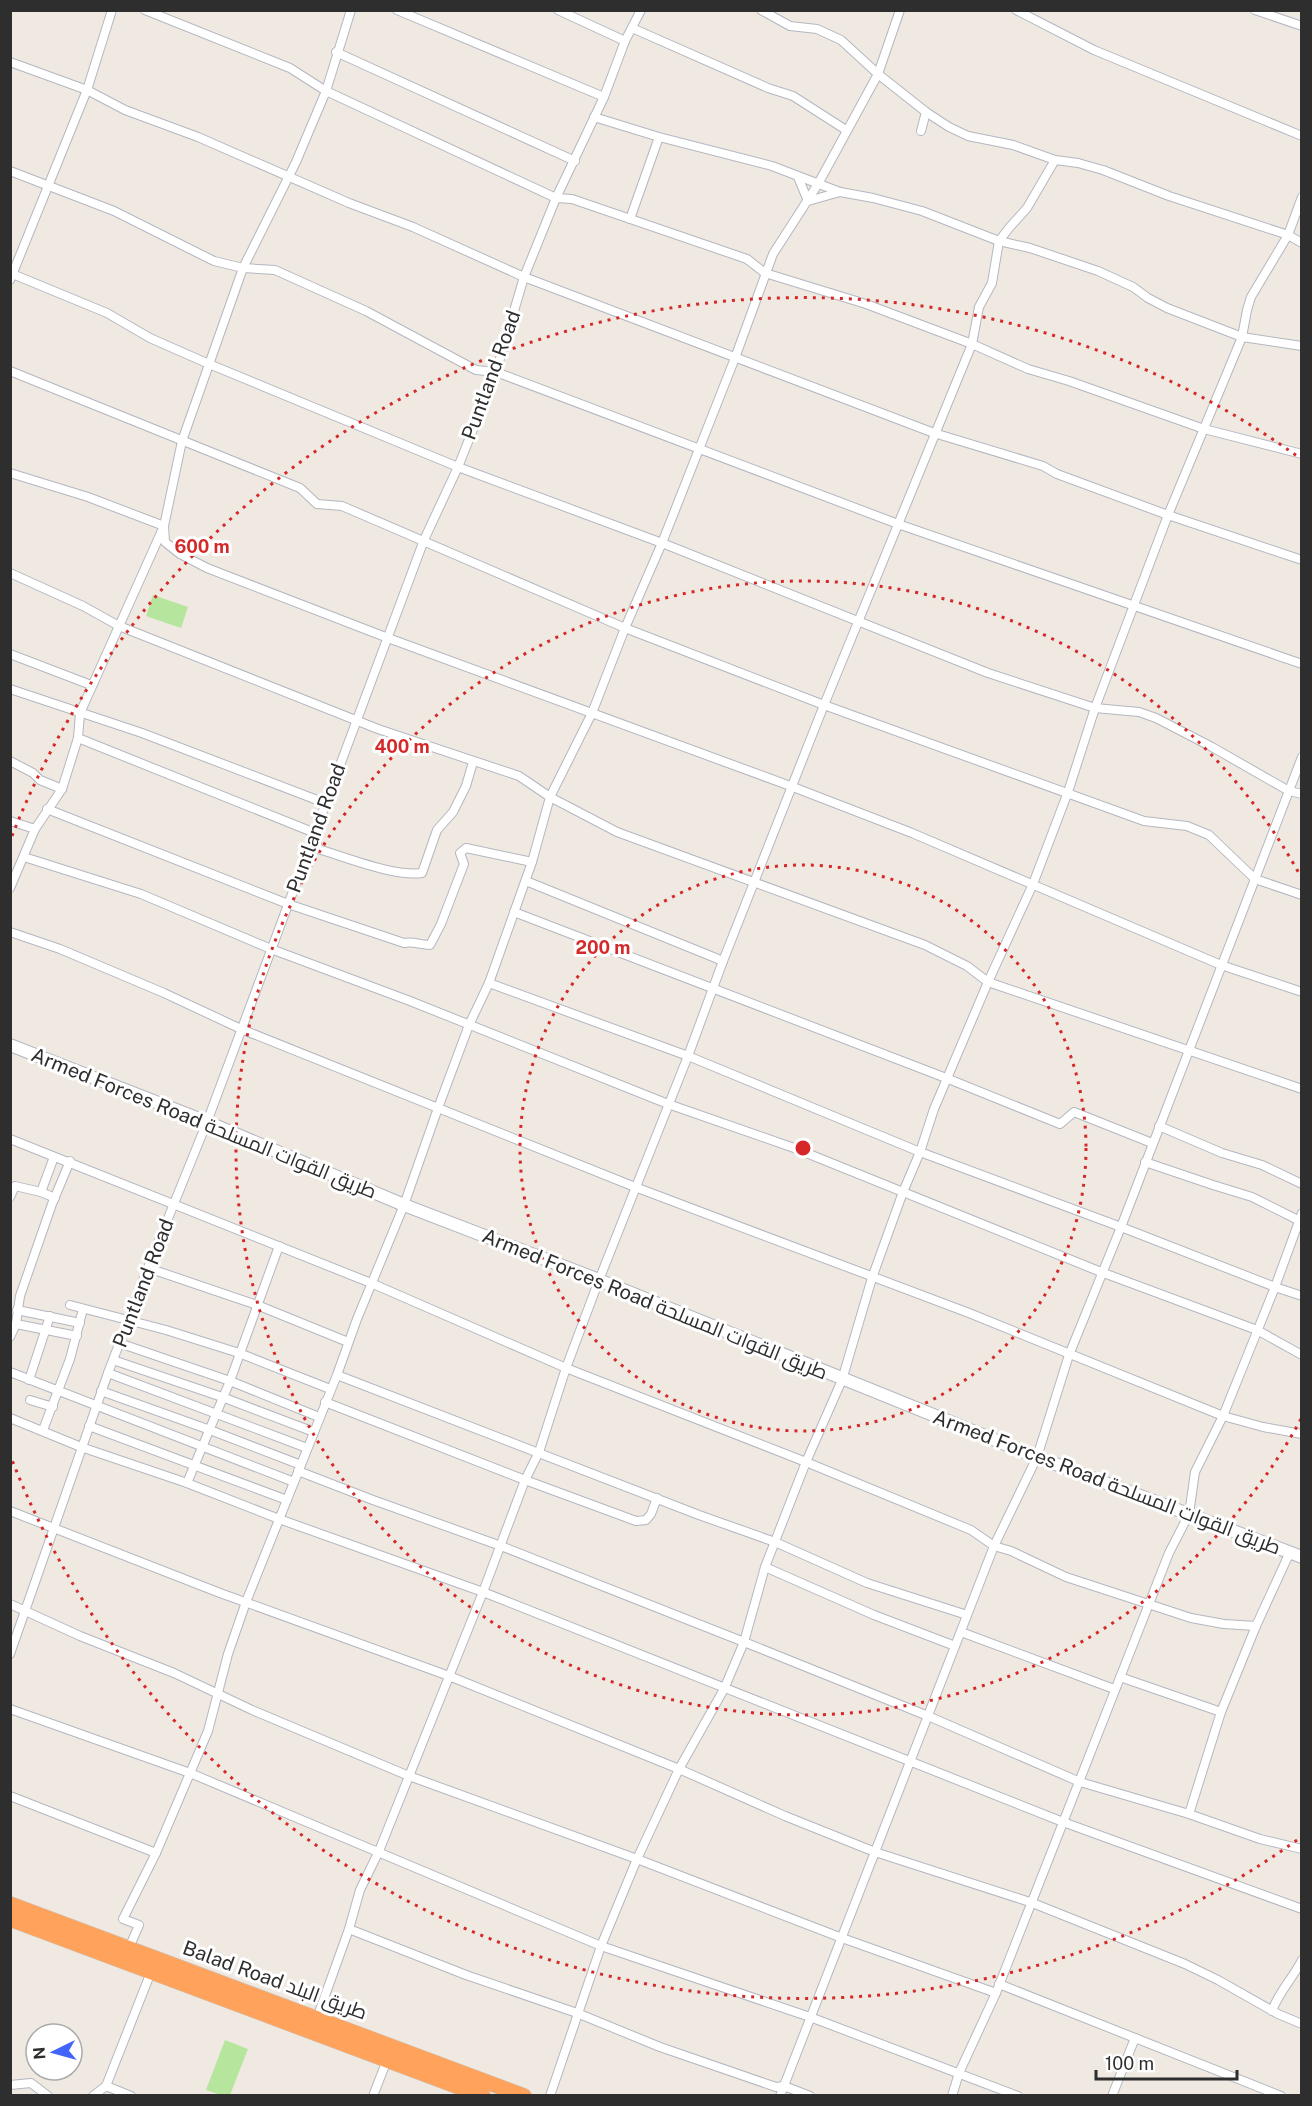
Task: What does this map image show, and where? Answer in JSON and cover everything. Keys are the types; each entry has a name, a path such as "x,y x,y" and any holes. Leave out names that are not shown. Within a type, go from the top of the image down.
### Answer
{"highway":[{"name":"Balad Road طريق البلد","path":"10,1904 524,2096"},
{"name":"Balad Road طريق البلد","path":"10,1919 483,2096"}],"street":[{"path":"112,10 87,90 12,276 107,313 150,338 209,364 458,467 662,543 988,673 1095,708 1139,712 1156,718 1289,791 1302,794"},
{"path":"145,10 290,68 326,91 556,198 572,199 747,259 765,273 866,304 972,344 1028,369 1069,381 1204,429 1302,454"},
{"path":"10,888 35,829 62,789 78,738 80,713 164,526 182,441 243,268 288,177 326,91 336,52 351,10"},
{"path":"398,10 604,97"},
{"path":"558,10 625,41"},
{"name":"Puntland Road","path":"10,1654 14,1636 26,1611 81,1447 119,1343 207,1122 424,540 458,467 496,372 524,277 556,198 604,97 625,41 641,10"},
{"path":"761,10 790,26 817,29 841,40 878,74 926,112 968,136 1013,145 1055,160 1103,170 1169,196 1288,235 1302,243"},
{"path":"129,1948 139,1925 123,1919 156,1852 208,1731 246,1602 337,1375 371,1283 404,1205 469,1025 489,983 526,881 550,797 592,713 625,628 662,543 735,358 765,273 785,233 818,184 878,74 900,10"},
{"path":"1017,10 1094,50 1302,136"},
{"path":"1255,10 1302,26"},
{"path":"632,28 759,85 793,96 846,130"},
{"path":"336,52 575,161"},
{"path":"10,62 87,90 125,111 198,137 349,203 413,227 524,277 934,434 1043,466 1057,474 1168,515 1302,560"},
{"path":"921,131 926,112"},
{"path":"594,117 659,137 772,166 840,192 922,211 999,241 1029,248 1098,272 1133,287 1167,309 1242,337 1302,346"},
{"path":"630,219 659,137"},
{"path":"317,2018 349,1929 360,1890 409,1776 525,1480 539,1452 566,1368 723,961 824,705 972,344 979,307 992,283 999,241 1027,208 1055,160"},
{"path":"10,171 114,211 214,261 243,268 275,270 413,334 469,367 496,372 898,524 1302,664"},
{"path":"798,177 808,201"},
{"path":"808,201 840,192"},
{"path":"549,2096 601,1946 637,1859 679,1768 724,1689 744,1642 765,1567 806,1462 842,1380 872,1278 946,1078 1033,884 1068,792 1095,708 1168,515 1242,337 1251,297 1288,235 1302,197"},
{"path":"10,371 300,488 316,504 342,506 625,628 824,705 1144,821 1187,826 1209,836 1229,852 1255,879 1302,895"},
{"path":"10,473 87,497 164,526"},
{"path":"164,526 165,542 180,554 198,563 388,638 912,833 1221,964 1302,992"},
{"path":"10,573 74,602 119,626 357,720 519,776 550,797 618,832 925,945 966,966 988,982 1302,1089"},
{"path":"10,654 91,685"},
{"path":"10,688 142,733 325,803"},
{"path":"78,738 315,833 318,849 387,869 422,873 437,830 453,812 466,786 473,762"},
{"path":"780,2096 994,1546 1037,1457 1069,1355 1121,1227 1302,757"},
{"path":"10,761 33,773 40,780 62,789"},
{"path":"47,809 288,904 404,943 413,941 421,945 430,945 441,924 464,864 460,853 466,848 532,862"},
{"path":"10,821 35,829"},
{"path":"24,857 141,894 271,949 668,1104 794,1148 1101,1272 1257,1330 1302,1355"},
{"path":"526,881 723,961"},
{"path":"514,912 1060,1124 1074,1112 1152,1143"},
{"path":"10,932 60,949 241,1029 635,1187 969,1313 1223,1416 1263,1427 1302,1434"},
{"path":"489,983 688,1056 920,1152 1302,1296"},
{"name":"Armed Forces Road طريق القوات المسلحة","path":"10,1045 207,1122 404,1205 599,1280 842,1380 1296,1555"},
{"path":"1159,1126 1222,1153 1262,1165 1302,1184"},
{"path":"10,1139 371,1283 566,1368 972,1530 994,1546 1011,1551 1066,1577 1148,1605 1213,1622 1256,1626"},
{"path":"41,1192 54,1157"},
{"path":"10,1337 16,1324 20,1296 70,1161"},
{"path":"952,2096 959,2073 996,1993 1030,1902 1080,1782 1168,1553 1189,1514 1195,1472 1223,1416 1301,1219 1252,1197 1145,1162"},
{"path":"10,1197 15,1186 55,1198"},
{"path":"187,1483 230,1382 279,1246"},
{"path":"148,1268 257,1305 348,1342"},
{"path":"70,1305 166,1330 239,1353 330,1389"},
{"path":"43,1430 58,1391 83,1309"},
{"path":"17,1310 80,1323"},
{"path":"29,1380 50,1316"},
{"path":"16,1324 76,1336"},
{"path":"119,1343 230,1382 319,1417"},
{"path":"113,1360 222,1397 314,1432"},
{"path":"10,1372 294,1482"},
{"path":"108,1373 308,1448"},
{"path":"337,1375 775,1542 867,1582 968,1615"},
{"path":"101,1391 210,1430 373,1500 501,1546 744,1642 928,1716 1080,1782 1189,1814 1260,1839 1302,1849"},
{"path":"30,1400 52,1407"},
{"path":"325,1402 636,1521 646,1520 657,1498"},
{"path":"10,1418 81,1447 187,1483 279,1519 483,1592 1063,1822 1302,1909"},
{"path":"89,1426 196,1464 287,1500"},
{"path":"10,1511 246,1602 449,1676 679,1768 785,1816 875,1852 1030,1902 1185,1964 1226,1984 1272,2011 1302,2024"},
{"path":"1189,1814 1221,1712 1256,1626 1296,1555"},
{"path":"765,1567 874,1615 955,1646"},
{"path":"10,1604 409,1776 637,1859 842,1938 996,1993"},
{"path":"961,1632 1114,1689"},
{"path":"1120,1677 1221,1712"},
{"path":"10,1709 190,1773 601,1946 810,2018 1018,2096"},
{"path":"10,1796 156,1852"},
{"path":"349,1929 465,1975 577,2013 671,2051 776,2087 784,2086 810,2096"},
{"path":"1272,2011 1276,2000 1302,1960"},
{"path":"93,2096 106,2086 151,1972"},
{"path":"999,1984 1281,2096"},
{"path":"1112,2096 1135,2038"},
{"path":"372,2096 387,2060"},
{"path":"10,2085 31,2083 48,2096"},
{"path":"106,2086 131,2096"}],"green space":[{"path":"153,595 188,607 181,628 146,616"},
{"path":"225,2040 248,2049 230,2095 221,2095 206,2090"}]}
